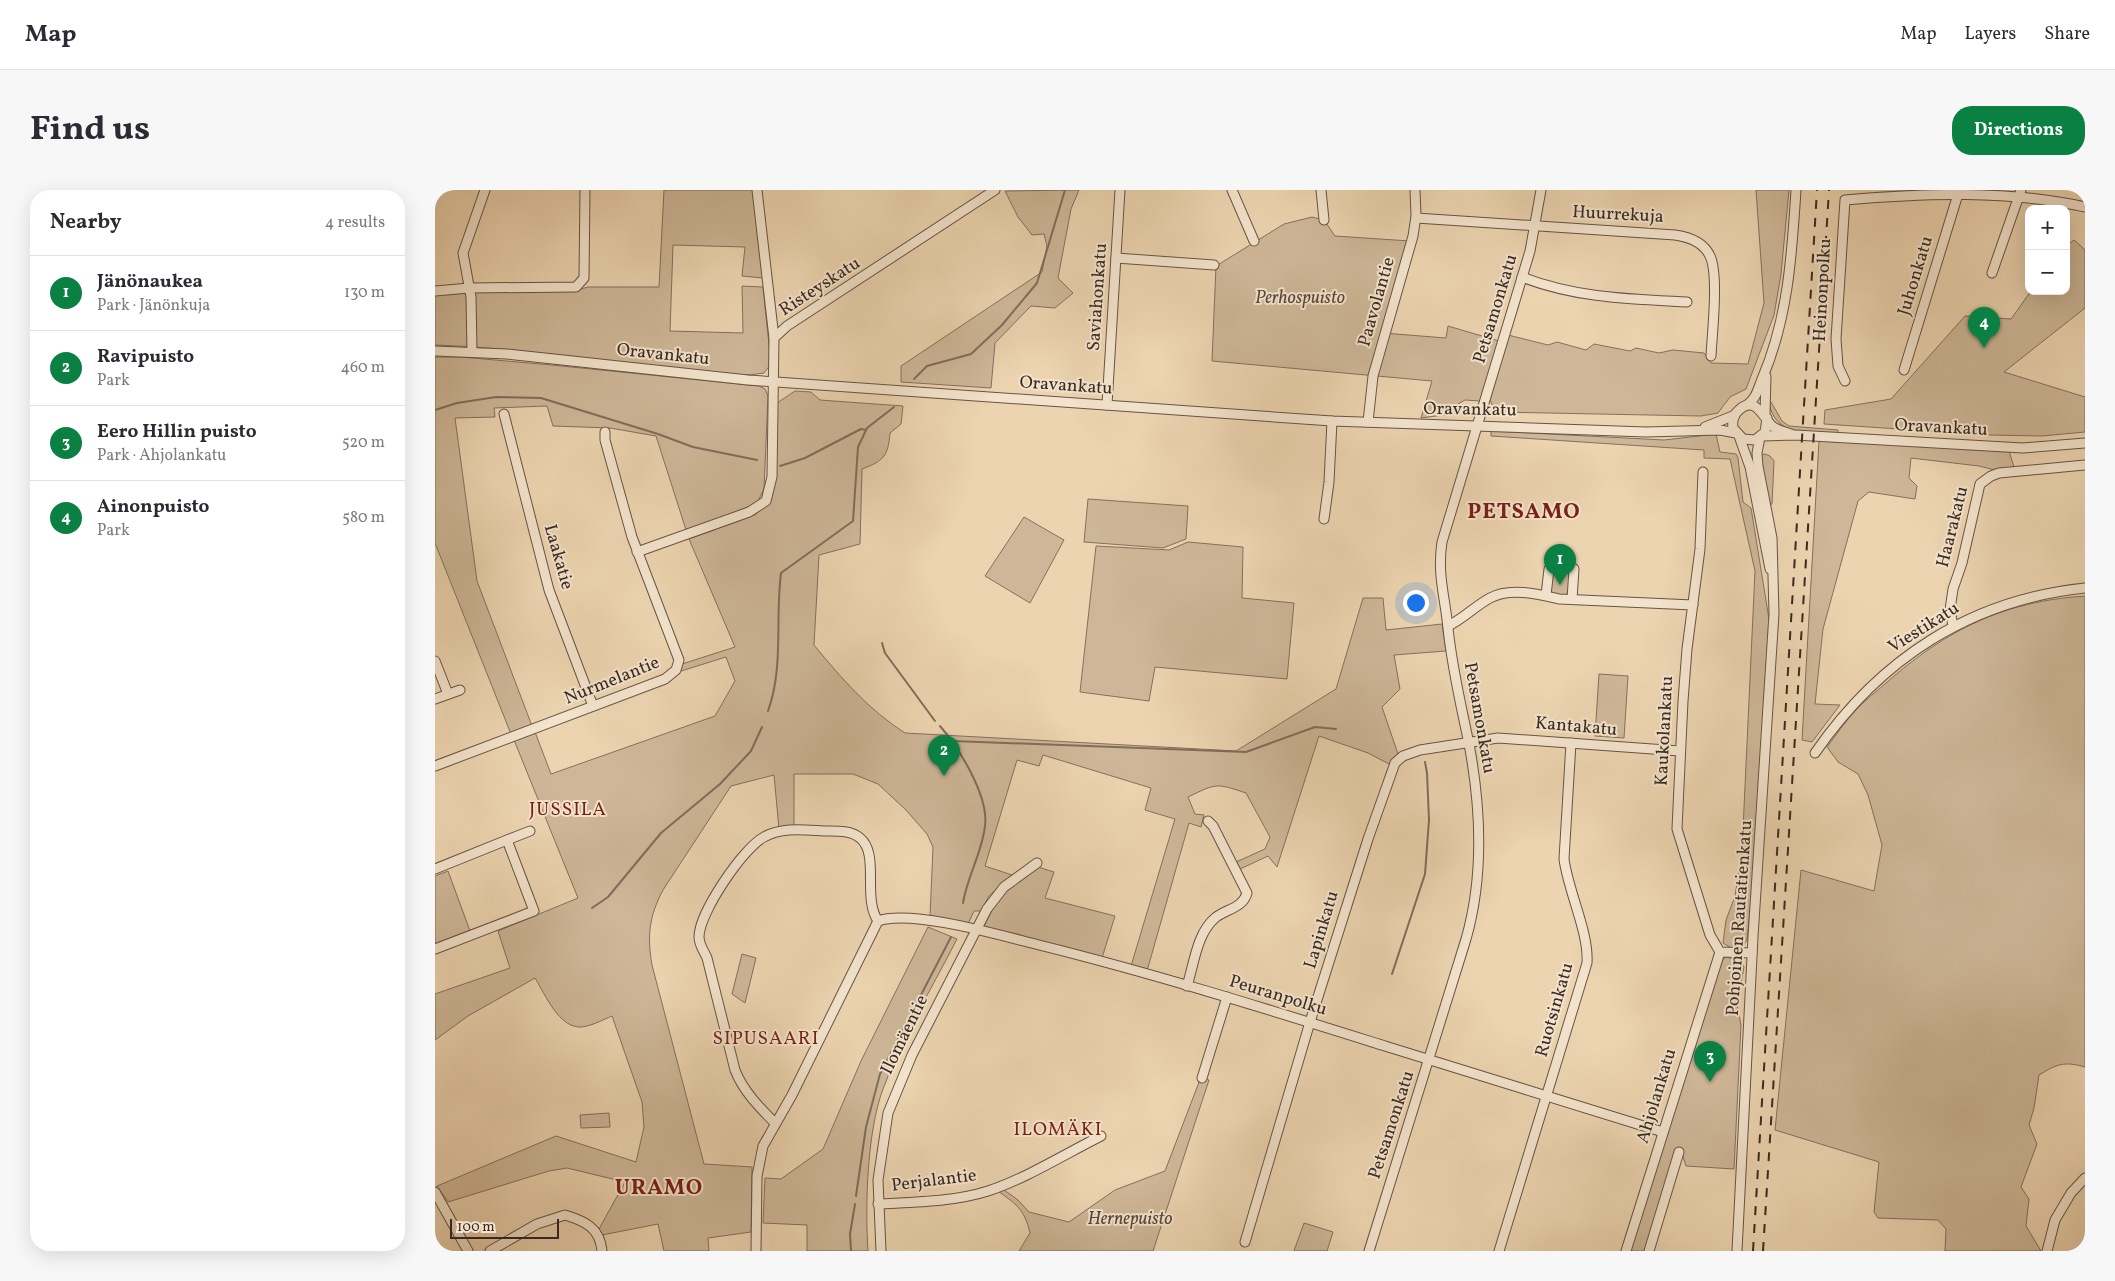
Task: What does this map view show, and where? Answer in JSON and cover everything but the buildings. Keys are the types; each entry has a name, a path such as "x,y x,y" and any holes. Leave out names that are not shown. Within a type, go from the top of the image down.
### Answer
{"street":[{"path":"472,352 469,288 463,253 485,190"},
{"path":"435,291 469,288 576,287 584,278 585,190"},
{"path":"757,190 774,338"},
{"name":"Risteyskatu","path":"637,552 749,512 766,501 772,477 774,338 787,326 995,190"},
{"name":"Saviahonkatu","path":"1107,405 1120,190"},
{"path":"1232,190 1254,241"},
{"path":"1321,190 1324,220"},
{"name":"Paavolantie","path":"1368,422 1373,376 1406,265 1415,218 1415,190"},
{"name":"Petsamonkatu","path":"1369,1251 1430,1060 1471,923 1477,895 1479,851 1469,743 1456,688 1439,569 1442,542 1530,251 1541,190"},
{"path":"1767,368 1766,428 1761,437 1749,440 1737,434 1733,424 1735,415 1756,394 1767,368 1789,284 1796,190"},
{"name":"Juhonkatu","path":"1904,370 1959,191"},
{"path":"1992,273 2021,191"},
{"path":"1916,192 2021,191 2044,195 2085,207"},
{"name":"Heinonpolku","path":"1845,381 1838,366 1836,347 1845,200 1916,192"},
{"name":"Huurrekuja","path":"1415,218 1675,235 1698,243 1710,257 1712,269 1711,356"},
{"path":"1116,258 1214,265"},
{"path":"1522,277 1556,289 1588,295 1687,302"},
{"name":"Oravankatu","path":"435,350 774,382 1332,421 1646,432 1728,430 1737,434"},
{"path":"1747,405 1759,408 1766,416"},
{"name":"Laakatie","path":"504,414 549,590 593,706"},
{"name":"Oravankatu","path":"1697,430 1735,415"},
{"name":"Oravankatu","path":"1766,416 1775,428 1795,436"},
{"path":"1324,519 1329,482 1332,421"},
{"name":"Nurmelantie","path":"435,766 665,679 672,675 679,665 679,660 637,552 605,440 605,432"},
{"name":"Pohjoinen Rautatienkatu","path":"1737,434 1750,467 1774,587"},
{"name":"Oravankatu","path":"1761,437 1795,436 2023,448 2085,443"},
{"name":"Pohjoinen Rautatienkatu","path":"1737,1251 1753,953 1773,646 1774,587 1772,538 1761,491 1758,456 1761,437"},
{"name":"Haarakatu","path":"1953,626 1950,610 1953,589 1962,563 1980,484 1999,473 2085,465"},
{"name":"Kaukolankatu","path":"1703,472 1700,549 1687,649 1678,837 1710,935 1720,952"},
{"path":"1546,595 1549,569 1558,564 1566,564 1574,569 1572,599"},
{"name":"Viestikatu","path":"1815,753 1841,718 1891,668 1953,626 2023,600 2085,588"},
{"path":"1448,626 1491,597 1521,592 1572,599 1693,605"},
{"path":"435,661 448,694"},
{"path":"435,699 460,690"},
{"name":"Kantakatu","path":"1469,743 1513,738 1681,751"},
{"name":"Lapinkatu","path":"1245,1242 1310,1022 1391,768 1403,756 1420,750 1469,743"},
{"name":"Ruotsinkatu","path":"1499,1251 1587,962 1585,945 1566,875 1564,858 1571,743"},
{"path":"1187,986 1206,928 1219,915 1244,902 1247,893 1213,826 1207,821"},
{"path":"756,1251 758,1163 767,1136 775,1123 810,1060 878,921 871,906 869,857 866,843 855,834 832,831 788,830 765,836 754,844 744,856 707,910 700,926 699,944 707,958 739,1082 775,1123"},
{"path":"435,869 530,831"},
{"path":"435,949 534,911 507,840"},
{"name":"Ilomäentie","path":"881,1251 878,1204 881,1147 888,1113 912,1055 987,909 1004,887 1037,863"},
{"name":"Peuranpolku","path":"878,921 898,919 937,922 976,929 1089,957 1310,1022 1663,1132"},
{"path":"1720,952 1753,953"},
{"name":"Ahjolankatu","path":"1626,1251 1720,952"},
{"path":"1202,1078 1227,997"},
{"name":"Perjalantie","path":"878,1204 947,1198 987,1191 1015,1180 1101,1136"},
{"path":"1649,1251 1679,1152"},
{"path":"2047,1251 2055,1220 2071,1193 2085,1178"},
{"path":"435,1192 464,1249"},
{"path":"490,1251 537,1224 565,1215 592,1227 600,1237 602,1251"}],"green space":[{"path":"664,190 754,190 763,278 742,276 745,247 673,245 670,331 743,333 742,286 763,287 771,364 764,373 751,375 713,374 520,351 435,345 435,294 484,291 574,291 588,287 659,287"},
{"path":"1079,190 1071,209 1058,278 1073,293 1055,308 1031,306 995,343 991,388 901,382 901,366 1042,272 1047,246 1044,234 1032,235 1018,217 1005,191"},
{"path":"1756,190 1789,190 1781,274 1774,315 1746,389 1730,397 1718,413 1701,416 1495,412 1490,400 1508,335 1548,345 1557,342 1586,350 1594,344 1630,351 1636,348 1659,353 1673,350 1704,353 1711,363 1748,364 1764,303"},
{"name":"Perhospuisto","path":"1312,217 1324,220 1335,236 1410,241 1383,333 1446,338 1448,326 1499,341 1480,401 1465,400 1458,404 1458,413 1421,418 1432,381 1212,361 1216,266 1284,224"},
{"path":"2074,240 2085,250 2085,308 2004,372 2085,397 2085,432 2042,436 1989,435 1824,424 1825,410 1891,399 1965,316 2011,319 2028,295 2070,295 2070,243"},
{"path":"435,357 461,357 552,365 759,386 765,389 768,396 764,489 757,503 687,533 656,436 610,428 553,426 547,406 494,408 495,417 455,418 477,581 532,726 511,734 435,543"},
{"path":"795,391 811,392 820,400 903,406 901,424 890,433 886,453 880,460 862,469 860,544 819,555 814,645 868,704 905,733 1236,751 1336,689 1363,598 1383,598 1386,630 1442,624 1446,651 1394,655 1400,689 1382,707 1398,754 1389,764 1368,753 1319,736 1277,867 1268,856 1240,869 1236,862 1265,849 1270,837 1246,793 1228,787 1217,786 1188,797 1195,814 1204,815 1201,827 1189,823 1147,971 1131,966 1175,819 1145,810 1151,788 1043,755 1039,766 1017,760 985,866 1012,875 989,896 981,911 974,911 968,924 930,917 933,847 927,834 906,810 878,784 853,774 794,774 794,828 779,829 774,775 731,786 663,890 650,926 650,944 652,965 704,1164 752,1167 751,1232 708,1238 709,1251 664,1251 658,1224 602,1235 599,1229 625,1182 567,1168 549,1171 448,1202 437,1186 556,1136 636,1162 644,1127 642,1102 612,1016 582,1027 574,1026 560,1017 535,978 468,1016 435,1040 435,994 510,968 498,931 578,898 514,740 535,732 551,774 715,716 735,681 726,657 678,672 682,664 735,647 689,539 755,515 768,503 777,403"},
{"path":"1769,402 1771,402 1782,421 1789,426 1838,430 1838,434 1805,433 1786,427 1778,422 1772,413"},
{"path":"1491,431 1664,440 1716,434 1720,452 1736,454 1738,458 1743,502 1751,508 1769,619 1753,882 1747,940 1742,947 1733,949 1723,943 1726,920 1735,896 1742,851 1755,571 1730,459 1704,458 1704,450 1491,436"},
{"path":"1819,441 2009,451 2014,467 1995,470 1979,466 1911,458 1909,478 1917,486 1915,499 1869,492 1858,501 1823,629 1815,704 1840,705 1812,742 1802,740"},
{"path":"1765,454 1774,461 1772,504 1770,505 1760,460 1762,455"},
{"path":"1088,499 1188,506 1186,539 1163,548 1084,542"},
{"path":"1024,517 1064,540 1030,603 985,576"},
{"path":"1188,542 1243,547 1242,598 1294,603 1287,679 1155,667 1149,701 1080,692 1096,546 1169,550"},
{"path":"1556,569 1568,571 1572,577 1566,597 1552,595 1550,590 1551,574"},
{"path":"2085,596 2085,1067 2066,1064 2051,1068 2039,1075 2034,1108 2029,1125 2037,1144 2021,1187 2029,1199 2026,1226 2041,1251 1945,1251 1946,1229 1938,1220 1878,1218 1874,1212 1879,1162 1775,1130 1801,870 1874,891 1882,845 1868,795 1858,774 1838,762 1827,747 1851,715 1866,700 1908,664 1954,634 2002,612 2028,604"},
{"path":"1599,674 1628,676 1624,738 1595,736"},
{"path":"1038,867 1054,872 1045,898 1115,916 1102,958 983,928 998,898"},
{"path":"448,871 470,931 435,944 435,876"},
{"path":"928,927 957,939 899,1051 878,1106 873,1126 868,1169 868,1251 807,1251 807,1225 763,1223 765,1178 781,1179 823,1149 861,1061"},
{"path":"742,954 756,958 745,1003 732,994"},
{"path":"1726,957 1741,961 1744,967 1737,1004 1741,1025 1734,1169 1686,1166 1681,1150 1646,1251 1630,1251 1722,960"},
{"name":"Hernepuisto","path":"1201,1077 1209,1080 1153,1251 1019,1251 1030,1233 1028,1225 1018,1207 995,1189 1000,1187 1018,1200 1029,1212 1069,1222 1115,1190 1165,1171"},
{"path":"609,1113 610,1127 581,1128 580,1115"},
{"path":"1304,1223 1333,1232 1327,1251 1294,1251"}],"waterway":[{"path":"914,379 927,366 971,354 1002,325 1037,283 1065,190"},
{"path":"435,410 457,403 496,397 541,398 658,434 693,447 757,460"},
{"path":"768,711 773,694 778,660 781,573 853,521 858,447 867,428 894,407"},
{"path":"780,466 805,458 861,429 866,430"},
{"path":"882,643 885,653 935,721"},
{"path":"940,726 964,759 978,787 985,814 983,836 963,903"},
{"path":"592,908 608,897 661,833 720,784 751,751 762,727"},
{"path":"953,741 1246,752 1315,727 1336,729"},
{"path":"1392,974 1425,874 1429,820 1425,762"},
{"path":"856,1196 866,1127 880,1074 951,937"},
{"path":"851,1251 850,1234 855,1204"}],"railway":[{"path":"1753,1251 1817,190"},
{"path":"1763,1251 1829,190"}],"place":[{"name":"Ainonpuisto","path":"1984,348"},
{"name":"Jänönaukea","path":"1560,585"},
{"name":"Ravipuisto","path":"944,776"},
{"name":"Eero Hillin puisto","path":"1710,1082"}],"district":[{"name":"PETSAMO","path":"1524,512"},
{"name":"JUSSILA","path":"568,810"},
{"name":"SIPUSAARI","path":"766,1039"},
{"name":"ILOMÄKI","path":"1058,1130"},
{"name":"URAMO","path":"659,1188"}]}
